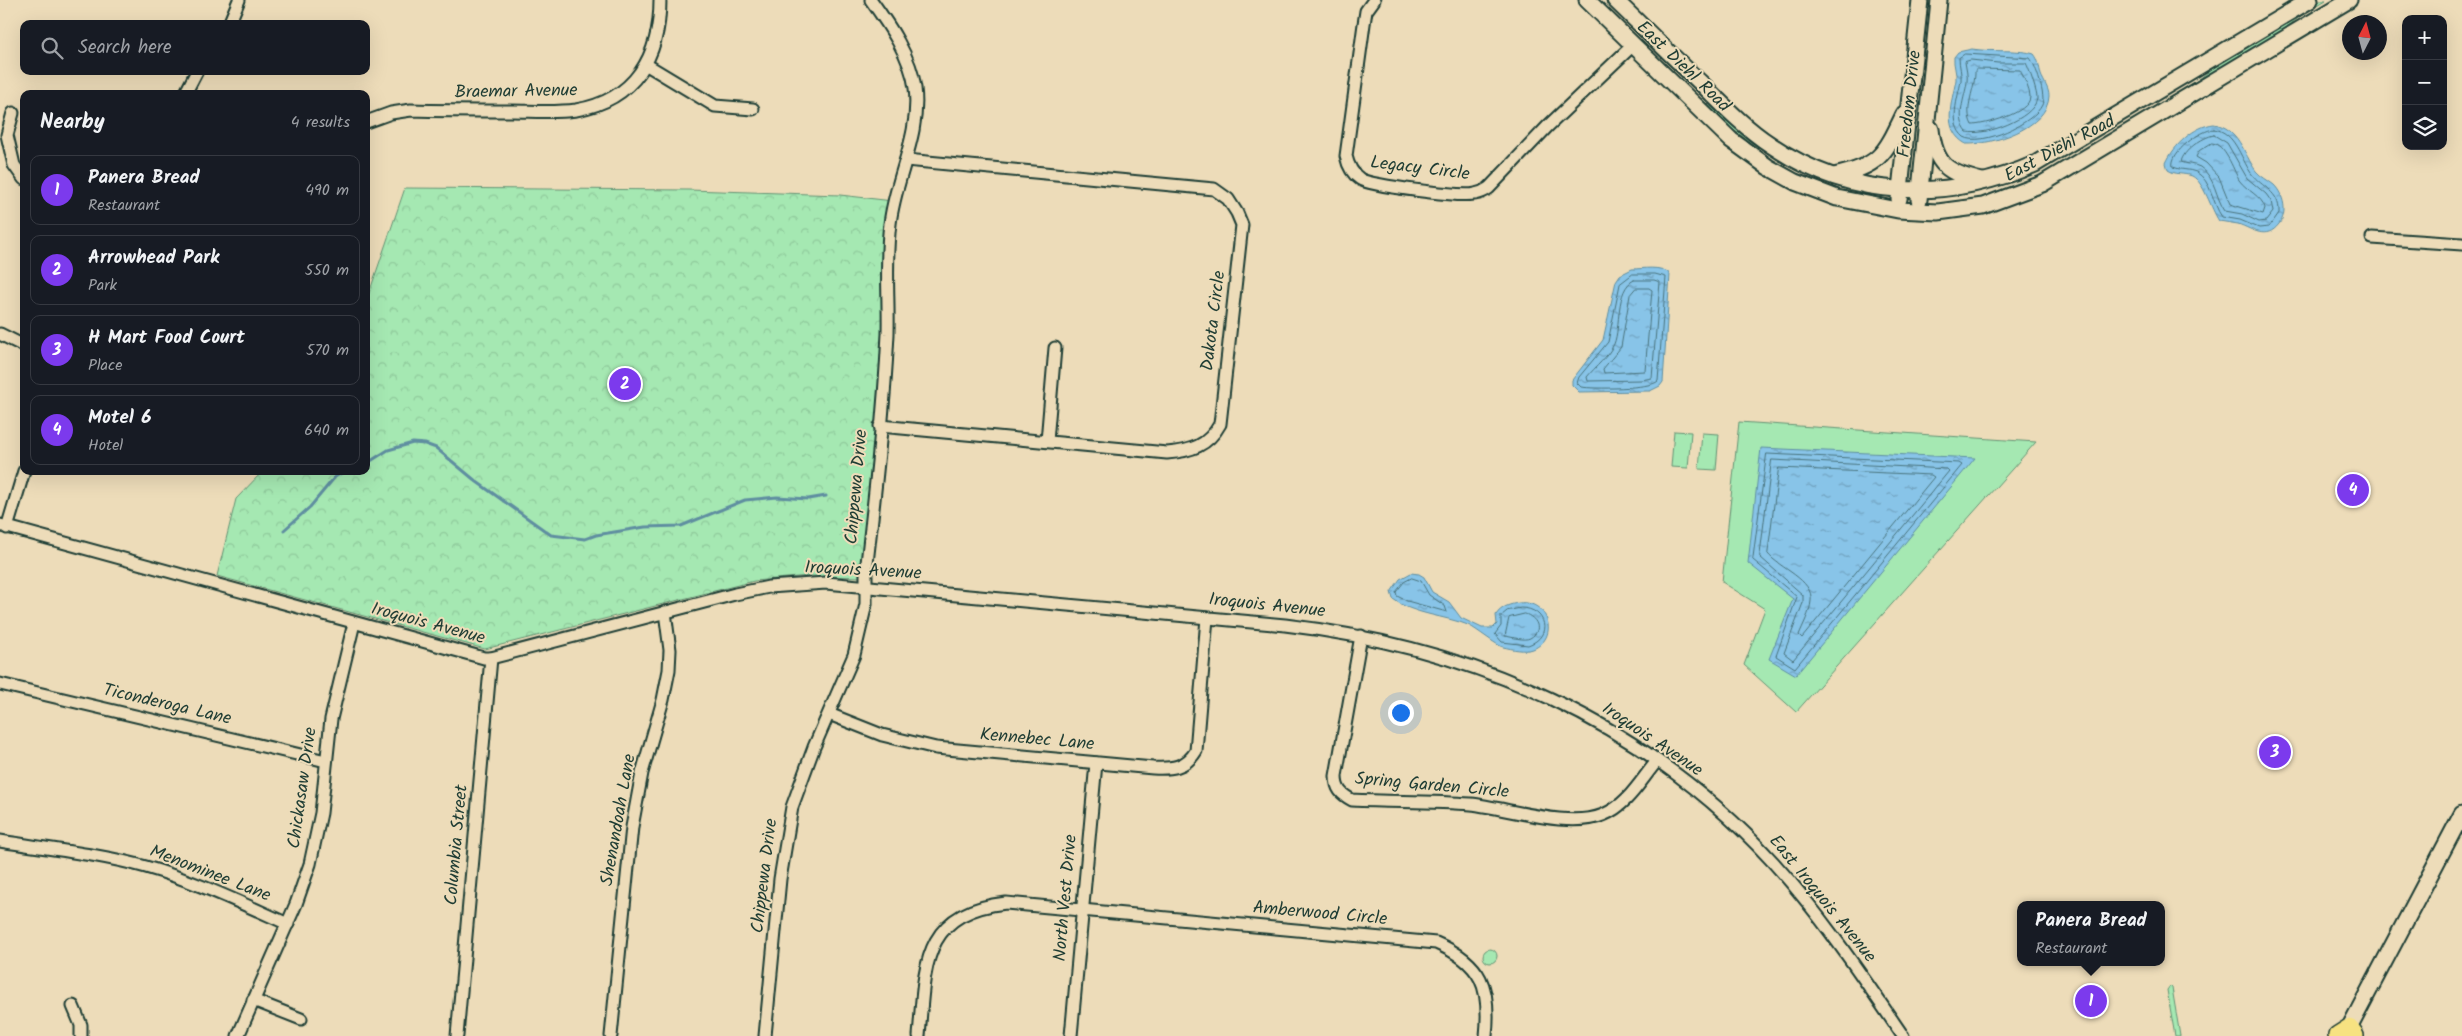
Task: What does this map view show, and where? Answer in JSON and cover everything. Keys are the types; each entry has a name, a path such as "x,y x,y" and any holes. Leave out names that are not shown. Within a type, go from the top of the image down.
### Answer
{"street":[{"path":"231,20 239,0"},
{"name":"Braemar Avenue","path":"370,121 391,113 411,110 560,111 586,108 606,101 622,90 647,65 657,38 660,0"},
{"name":"Chippewa Drive","path":"765,1036 780,879 792,807 806,768 854,655 866,604 888,335 886,275 889,225 894,198 906,160 914,122 915,87 911,70 903,52 871,0"},
{"name":"Legacy Circle","path":"1374,0 1366,11 1346,156 1348,166 1354,174 1368,183 1464,195 1482,192 1489,188 1548,126 1633,45"},
{"name":"East Diehl Road","path":"1588,0 1731,140 1768,167 1795,182 1837,198 1917,212 1961,210 1983,206 2042,184 2349,0"},
{"name":"East Diehl Road","path":"1615,0 1745,126 1786,155 1833,176 1900,190 1920,191 1964,187 1986,182 2018,172 2054,155 2310,0"},
{"name":"Freedom Drive","path":"1898,210 1920,0"},
{"name":"Freedom Drive","path":"1917,212 1939,0"},
{"path":"647,65 714,106 754,109"},
{"path":"188,90 195,75"},
{"path":"1833,176 1860,169 1876,160 1889,144 1908,104"},
{"path":"1929,105 1932,142 1937,156 1945,168 1955,174 1986,182"},
{"path":"13,113 6,135 14,165 20,173"},
{"name":"Dakota Circle","path":"880,426 1167,453 1189,451 1197,448 1215,433 1220,424 1240,254 1242,225 1240,218 1228,199 1214,189 906,160"},
{"path":"2372,238 2462,244"},
{"path":"0,334 20,344"},
{"path":"1047,441 1055,348"},
{"path":"3,527 22,475"},
{"name":"Iroquois Avenue","path":"3,527 484,658 491,658 665,612 769,588 826,583 1328,630 1418,649 1459,661 1530,689 1590,718 1657,762 1702,796"},
{"name":"Shenandoah Lane","path":"611,1036 632,827 642,773 667,686 670,650 665,612"},
{"name":"Kennebec Lane","path":"829,714 882,735 936,748 1168,769 1186,763 1196,751 1207,618"},
{"name":"Chickasaw Drive","path":"238,1036 288,924 304,882 315,841 337,685 354,623"},
{"name":"Spring Garden Circle","path":"1360,636 1336,776 1338,788 1343,796 1352,800 1450,802 1544,816 1593,818 1614,810 1629,798 1657,762"},
{"name":"Columbia Street","path":"457,1036 491,658"},
{"name":"Ticonderoga Lane","path":"0,684 326,761"},
{"name":"North Vest Drive","path":"1072,1036 1096,763"},
{"name":"East Iroquois Avenue","path":"1702,796 1739,828 1808,903 1850,958 1903,1036"},
{"path":"2347,1034 2462,814"},
{"name":"Menominee Lane","path":"0,842 110,858 145,867 221,894 288,924"},
{"name":"Amberwood Circle","path":"919,1036 927,960 933,946 947,926 965,913 984,905 1006,903 1436,943 1468,960 1482,982 1488,1014 1486,1036"},
{"path":"253,1000 301,1019"},
{"path":"72,1006 81,1025 81,1036"}],"green space":[{"path":"2320,0 2326,0 2306,12 2270,40 2136,118 2198,80 2232,53"},
{"path":"1691,91 1760,146 1759,148 1718,119"},
{"path":"405,188 689,190 840,195 893,201 887,316 866,577 809,576 754,581 485,649 217,576 236,499 259,475 370,475 370,290"},
{"path":"1739,422 2036,442 1796,712 1744,665 1765,609 1722,582"},
{"path":"1674,431 1691,432 1688,468 1671,467"},
{"path":"1702,433 1719,434 1716,470 1699,469"},
{"path":"1487,949 1493,949 1497,956 1493,963 1487,963 1483,959 1483,953"},
{"path":"2170,986 2172,988 2180,1036 2175,1036 2167,990"}],"water":[{"path":"1972,49 2028,52 2034,54 2049,96 2046,107 2029,126 2003,138 1977,144 1966,144 1958,138 1953,131 1950,115 1956,80 1954,57 1958,52"},
{"path":"2214,124 2222,126 2235,136 2256,171 2274,185 2280,194 2284,204 2282,220 2269,232 2254,231 2238,224 2219,221 2204,190 2196,179 2192,176 2168,170 2166,163 2179,143 2199,128"},
{"path":"1657,268 1670,274 1663,382 1660,386 1650,391 1579,392 1572,385 1572,380 1603,340 1616,281 1620,275 1632,269"},
{"path":"1761,448 1975,458 1796,675 1769,659 1793,599 1748,563"},
{"path":"1411,573 1424,577 1432,592 1449,602 1461,618 1482,628 1493,628 1497,624 1496,615 1503,608 1519,603 1529,603 1537,607 1547,620 1547,636 1542,643 1533,649 1510,649 1500,646 1468,625 1400,604 1393,599 1391,592 1400,579"}],"waterway":[{"path":"370,461 388,450 413,443 425,444 436,448 477,482 551,535 585,539 596,535 645,527 681,526 745,500 777,497 808,499 826,496"},
{"path":"284,530 310,507 338,475"}],"place":[{"name":"Arrowhead Park","path":"625,384"},
{"name":"Motel 6","path":"2353,490"},
{"name":"H Mart Food Court","path":"2275,752"},
{"name":"Panera Bread","path":"2091,1001"}]}
